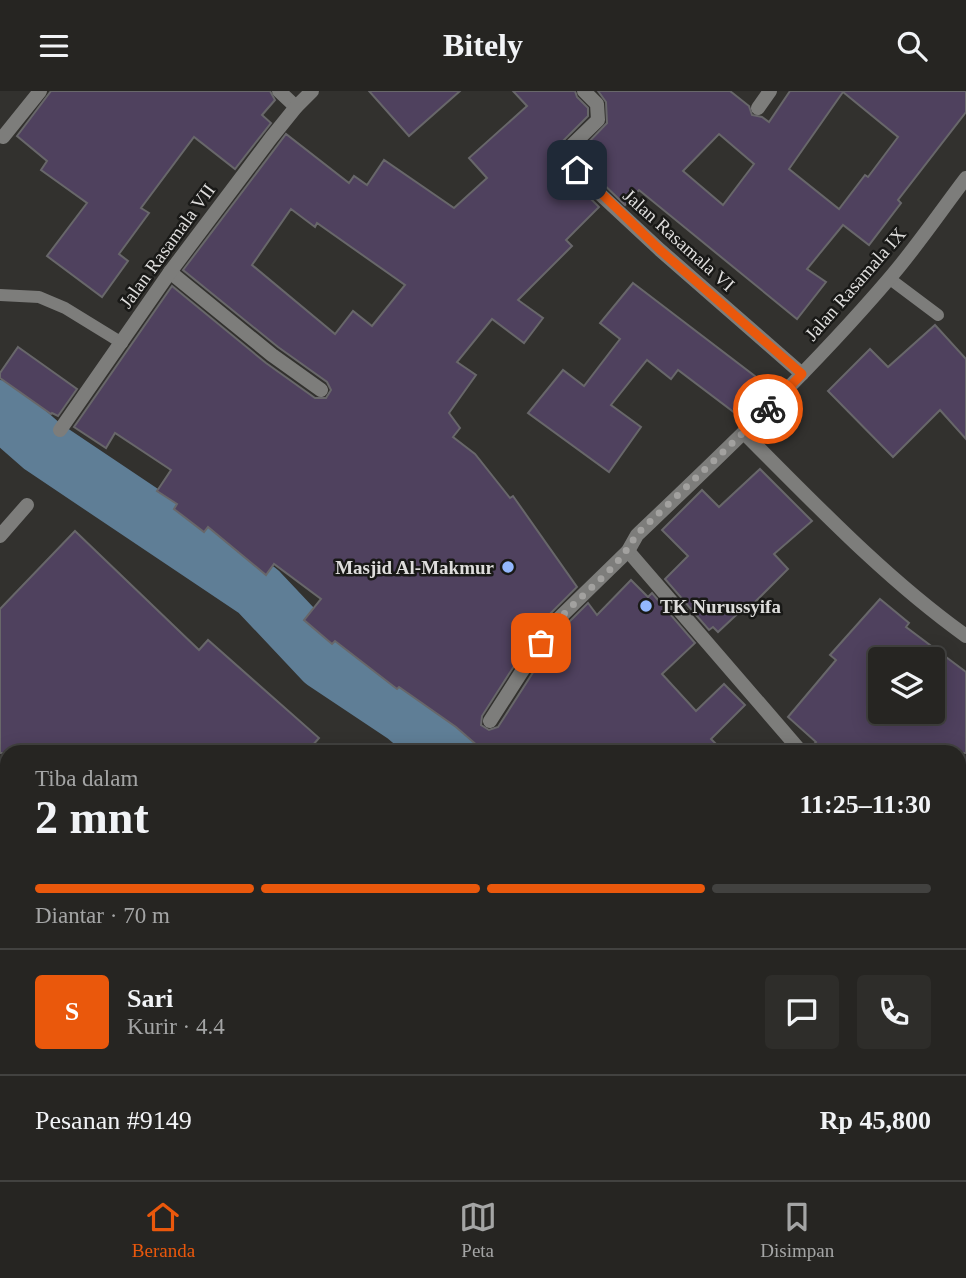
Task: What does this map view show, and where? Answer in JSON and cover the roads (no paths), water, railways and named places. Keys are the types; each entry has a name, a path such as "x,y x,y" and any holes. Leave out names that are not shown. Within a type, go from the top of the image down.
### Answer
{"street":[{"path":"3,137 40,91"},
{"path":"279,91 296,107"},
{"name":"Jalan Rasamala VII","path":"60,429 170,272 296,107 312,91"},
{"name":"Jalan Rasamala VI","path":"584,91 597,104 598,120 568,149 568,159 587,182 660,250 802,374"},
{"path":"758,108 770,91"},
{"name":"Jalan Rasamala IX","path":"490,721 551,626 628,551 636,535 802,374 890,279 966,178"},
{"path":"170,272 272,355 321,390"},
{"path":"744,433 814,504 922,605 966,636"},
{"path":"0,536 27,505"},
{"path":"628,551 795,745"}],"lane":[{"path":"890,279 938,315"},
{"path":"0,295 24,294 39,297 65,308 122,343"}],"waterway":[{"path":"0,409 42,446 258,591 324,661 405,715 441,745"}],"place":[{"name":"Masjid Al-Makmur","path":"508,567"},
{"name":"TK Nurussyifa","path":"646,606"}]}
